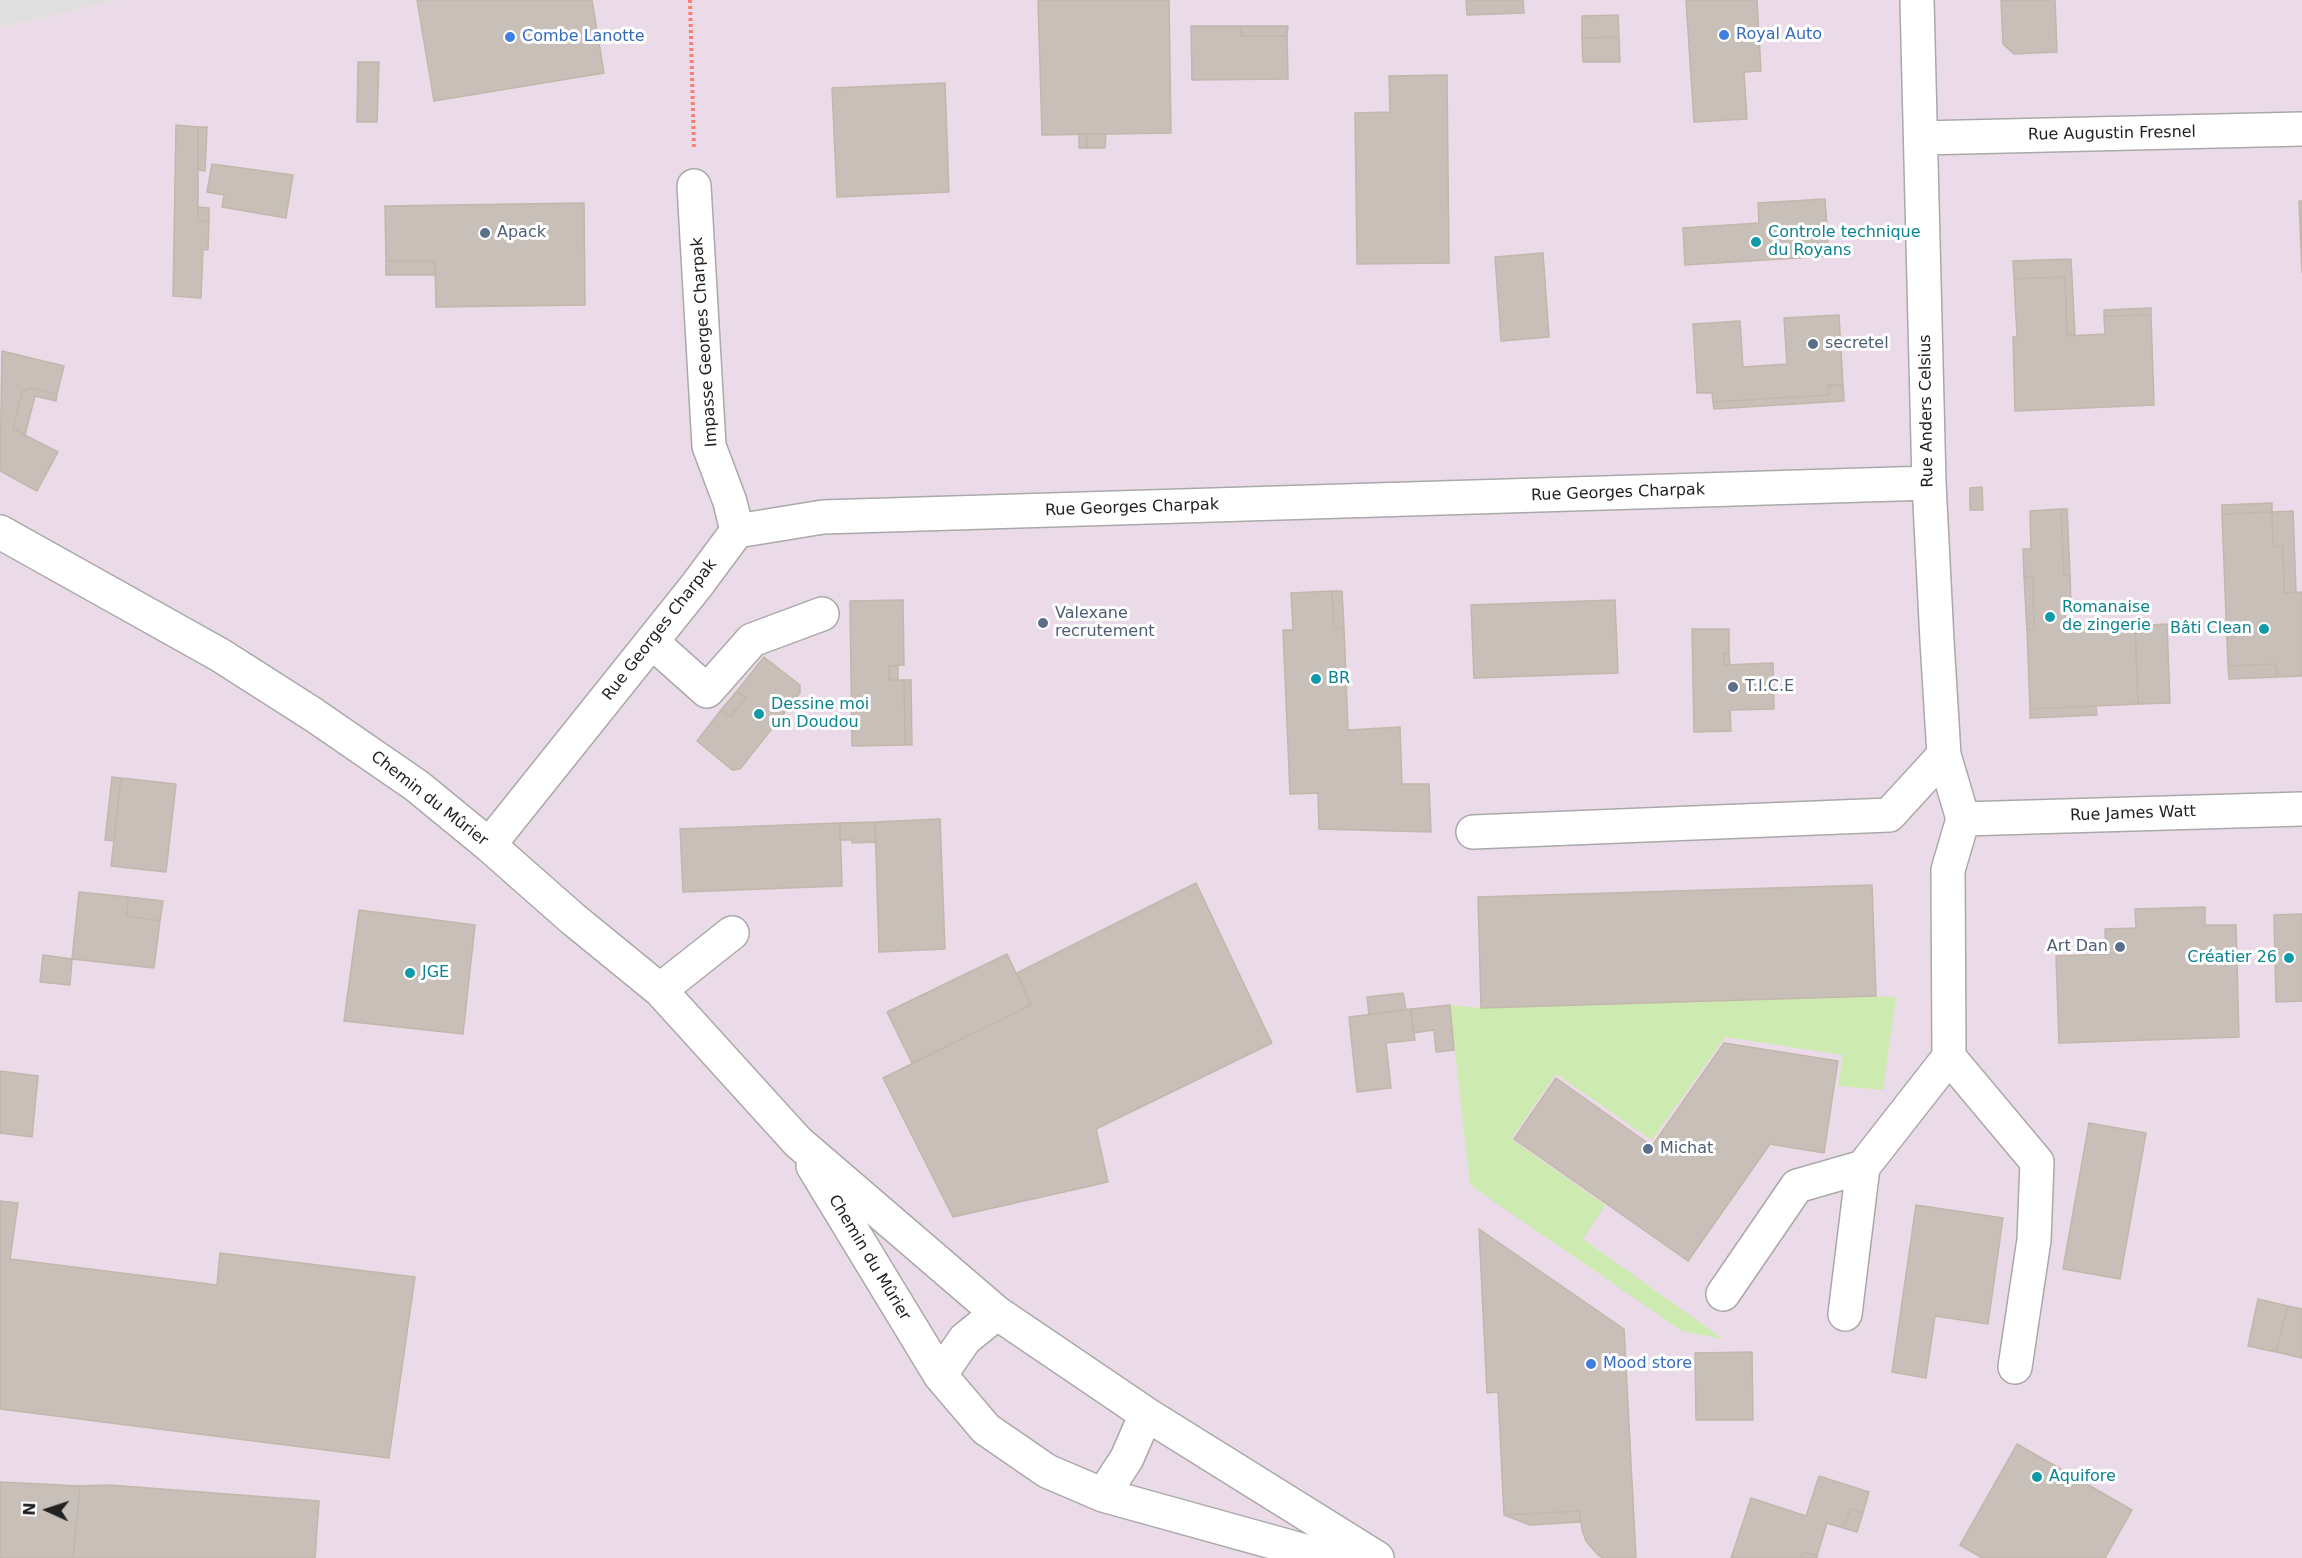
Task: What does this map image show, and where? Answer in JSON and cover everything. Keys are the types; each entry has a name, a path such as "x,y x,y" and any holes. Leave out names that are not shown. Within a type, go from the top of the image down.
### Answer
{"street":[{"name":"Rue Anders Celsius","path":"1917,0 1929,483 1944,755 1963,819"},
{"name":"Rue Augustin Fresnel","path":"1921,138 2302,129"},
{"name":"Impasse Georges Charpak","path":"694,186 709,446 730,502 737,531"},
{"name":"Rue Georges Charpak","path":"489,845 652,642 737,531 823,517 1929,483"},
{"name":"Chemin du Mûrier","path":"0,532 220,655 296,703 417,786 660,990 798,1142 997,1313 1146,1414 1377,1558"},
{"path":"652,642 707,691 752,639 822,614"},
{"path":"1473,832 1889,816 1944,755"},
{"name":"Rue James Watt","path":"1963,819 2302,809"},
{"path":"1845,1314 1863,1167 1949,1057 1948,870 1963,819"},
{"path":"660,990 732,933"},
{"path":"1949,1057 2037,1162 2034,1240 2015,1367"},
{"name":"Chemin du Mûrier","path":"798,1142 940,1375 986,1429 1047,1471 1103,1495 1330,1558"},
{"path":"1723,1294 1797,1186 1863,1167"},
{"path":"940,1375 965,1339 997,1313"},
{"path":"1103,1495 1127,1458 1146,1414"}],"path":[{"path":"690,0 694,186"}],"shaded area":[{"path":"0,0 116,0 0,28"},
{"path":"116,0 2302,0 2302,1558 0,1558 0,28"}],"green space":[{"path":"1896,997 1883,1090 1838,1086 1843,1055 1725,1037 1652,1140 1556,1074 1511,1139 1605,1205 1583,1239 1723,1339 1682,1331 1470,1185 1450,1005 1481,1008"}],"building":[{"name":"Combe Lanotte","path":"417,0 592,0 604,73 434,101"},
{"path":"1038,0 1169,0 1171,133 1042,135"},
{"path":"1466,0 1523,0 1524,13 1467,15"},
{"name":"Royal Auto","path":"1686,0 1757,0 1761,71 1744,72 1747,119 1694,122"},
{"path":"2001,0 2055,0 2057,52 2014,54 2003,44"},
{"path":"1618,15 1619,37 1582,38 1582,16"},
{"path":"1191,26 1241,26 1241,36 1287,36 1288,79 1192,80"},
{"path":"1241,26 1288,26 1287,36 1241,36"},
{"path":"1619,37 1620,62 1583,62 1582,38"},
{"path":"358,62 379,62 377,122 357,122"},
{"path":"1447,75 1449,263 1357,264 1355,113 1390,112 1389,76"},
{"path":"945,83 949,192 837,197 832,88"},
{"path":"176,125 198,127 198,221 209,221 208,250 203,249 201,298 173,296"},
{"path":"198,127 207,127 205,171 198,170"},
{"path":"1079,134 1087,134 1087,148 1079,148"},
{"path":"1087,134 1106,134 1105,148 1087,148"},
{"path":"212,164 293,175 286,218 222,207 224,195 207,192"},
{"name":"Controle technique du Royans","path":"1825,199 1829,256 1685,265 1683,228 1759,223 1758,203"},
{"path":"2299,201 2302,201 2302,272"},
{"name":"Apack","path":"584,203 585,305 436,307 435,261 386,261 385,206"},
{"path":"198,207 209,208 209,221 198,221"},
{"path":"1543,253 1549,337 1501,341 1495,257"},
{"path":"2071,259 2075,335 2067,336 2065,277 2014,279 2013,261"},
{"path":"386,261 435,261 436,275 386,275"},
{"path":"2065,277 2067,336 2105,334 2104,316 2151,315 2154,405 2015,411 2013,337 2017,337 2014,279"},
{"path":"2151,308 2151,315 2104,316 2104,310"},
{"name":"secretel","path":"1839,315 1843,385 1828,385 1829,395 1713,402 1712,393 1697,393 1693,324 1740,321 1743,367 1787,364 1784,318"},
{"path":"2,351 64,366 57,394 30,388 22,392 13,429 58,452 37,491 0,471"},
{"path":"1828,385 1843,385 1844,401 1714,409 1713,402 1829,395"},
{"path":"30,388 57,394 56,401 35,396 25,435 13,429 22,392"},
{"path":"1982,487 1983,510 1970,510 1970,488"},
{"path":"2272,503 2272,512 2222,514 2222,505"},
{"path":"2061,509 2067,509 2070,575 2064,575"},
{"name":"Romanaise de zingerie","path":"2061,509 2064,575 2070,575 2071,607 2065,608 2066,628 2135,626 2138,704 2030,709 2027,630 2034,629 2033,577 2024,577 2023,549 2031,549 2030,511"},
{"path":"2293,511 2296,592 2284,593 2283,546 2273,547 2272,512"},
{"name":"Bâti Clean","path":"2272,512 2273,547 2283,546 2284,593 2302,592 2302,676 2277,677 2276,664 2228,666 2222,514"},
{"path":"2024,577 2033,577 2034,629 2027,630"},
{"name":"BR","path":"1332,591 1334,629 1344,628 1348,730 1400,727 1402,784 1429,784 1431,832 1319,829 1318,793 1290,794 1283,630 1293,630 1291,593"},
{"path":"1332,591 1342,591 1344,628 1334,629"},
{"path":"903,600 904,665 889,666 889,680 904,680 905,745 852,746 850,601"},
{"path":"1615,600 1618,673 1474,678 1471,605"},
{"path":"2167,624 2170,703 2138,704 2135,626"},
{"name":"T.I.C.E","path":"1692,629 1729,629 1729,653 1724,653 1724,665 1773,663 1774,709 1730,710 1731,731 1694,732"},
{"path":"1724,653 1729,653 1730,664 1724,665"},
{"name":"Dessine moi un Doudou","path":"764,657 800,685 800,693 740,769 732,770 697,741 721,710 730,717 746,698 737,691"},
{"path":"2276,664 2277,677 2229,679 2228,666"},
{"path":"889,666 898,666 898,680 889,680"},
{"path":"904,680 911,680 912,745 905,745"},
{"path":"737,691 746,698 730,717 721,710"},
{"path":"2096,706 2097,715 2030,718 2030,709"},
{"path":"112,777 121,778 114,841 105,840"},
{"path":"121,778 176,784 166,872 111,866"},
{"path":"940,819 945,949 879,952 875,822"},
{"path":"875,822 876,842 852,843 852,840 840,840 840,823"},
{"path":"840,823 842,886 683,892 680,829"},
{"path":"1196,883 1272,1043 1096,1129 1108,1182 953,1217 883,1078 1031,1005 1017,973"},
{"path":"1872,885 1876,996 1481,1008 1478,897"},
{"path":"79,892 128,897 127,916 160,921 154,968 72,959"},
{"path":"128,897 163,901 160,921 127,916"},
{"path":"2205,907 2205,925 2236,925 2239,1037 2059,1043 2056,956 2106,954 2105,929 2136,928 2135,909"},
{"name":"JGE","path":"359,910 475,925 463,1034 344,1021"},
{"name":"Créatier 26","path":"2302,914 2302,1001 2276,1002 2274,915"},
{"path":"1007,954 1031,1005 912,1063 887,1012"},
{"path":"43,955 72,959 70,985 40,982"},
{"path":"1403,993 1406,1010 1369,1015 1367,997"},
{"path":"1450,1005 1454,1050 1436,1052 1434,1030 1413,1033 1411,1009"},
{"path":"1411,1009 1415,1040 1386,1043 1391,1088 1357,1092 1349,1017"},
{"name":"Michat","path":"1724,1043 1838,1061 1824,1153 1770,1144 1688,1261 1514,1139 1556,1078 1652,1146"},
{"path":"0,1071 38,1076 32,1137 0,1133"},
{"path":"2089,1123 2146,1133 2120,1279 2063,1269"},
{"path":"0,1201 18,1203 10,1259 217,1285 220,1253 415,1277 389,1458 0,1409"},
{"path":"1916,1205 2003,1218 1988,1324 1935,1316 1926,1378 1892,1372"},
{"path":"1479,1229 1624,1329 1636,1558 1603,1558 1598,1555 1586,1541 1580,1511 1504,1515 1498,1392 1487,1393"},
{"path":"2258,1299 2288,1306 2276,1352 2248,1346"},
{"path":"2288,1306 2302,1309 2302,1358 2276,1352"},
{"path":"1752,1352 1753,1420 1696,1420 1695,1353"},
{"name":"Aquifore","path":"2017,1444 2132,1510 2105,1558 1982,1558 1960,1545"},
{"path":"1819,1476 1869,1492 1863,1513 1850,1509 1843,1528 1827,1523 1817,1556 1802,1552 1800,1558 1731,1558 1751,1498 1806,1516"},
{"path":"0,1482 80,1486 73,1558 0,1558"},
{"path":"109,1485 319,1501 315,1558 73,1558 80,1486"},
{"path":"1850,1509 1863,1513 1857,1532 1843,1528"},
{"path":"1580,1511 1580,1522 1530,1525 1504,1515"},
{"path":"1802,1552 1817,1556 1817,1558 1800,1558"}],"place":[{"name":"Royal Auto","path":"1724,35"},
{"name":"Combe Lanotte","path":"510,37"},
{"name":"Apack","path":"485,233"},
{"name":"Controle technique du Royans","path":"1756,242"},
{"name":"secretel","path":"1813,344"},
{"name":"Romanaise de zingerie","path":"2050,617"},
{"name":"Valexane recrutement","path":"1043,623"},
{"name":"Bâti Clean","path":"2264,629"},
{"name":"BR","path":"1316,679"},
{"name":"T.I.C.E","path":"1733,687"},
{"name":"Dessine moi un Doudou","path":"759,714"},
{"name":"Art Dan","path":"2120,947"},
{"name":"Créatier 26","path":"2289,958"},
{"name":"JGE","path":"410,973"},
{"name":"Michat","path":"1648,1149"},
{"name":"Mood store","path":"1591,1364"},
{"name":"Aquifore","path":"2037,1477"}]}
